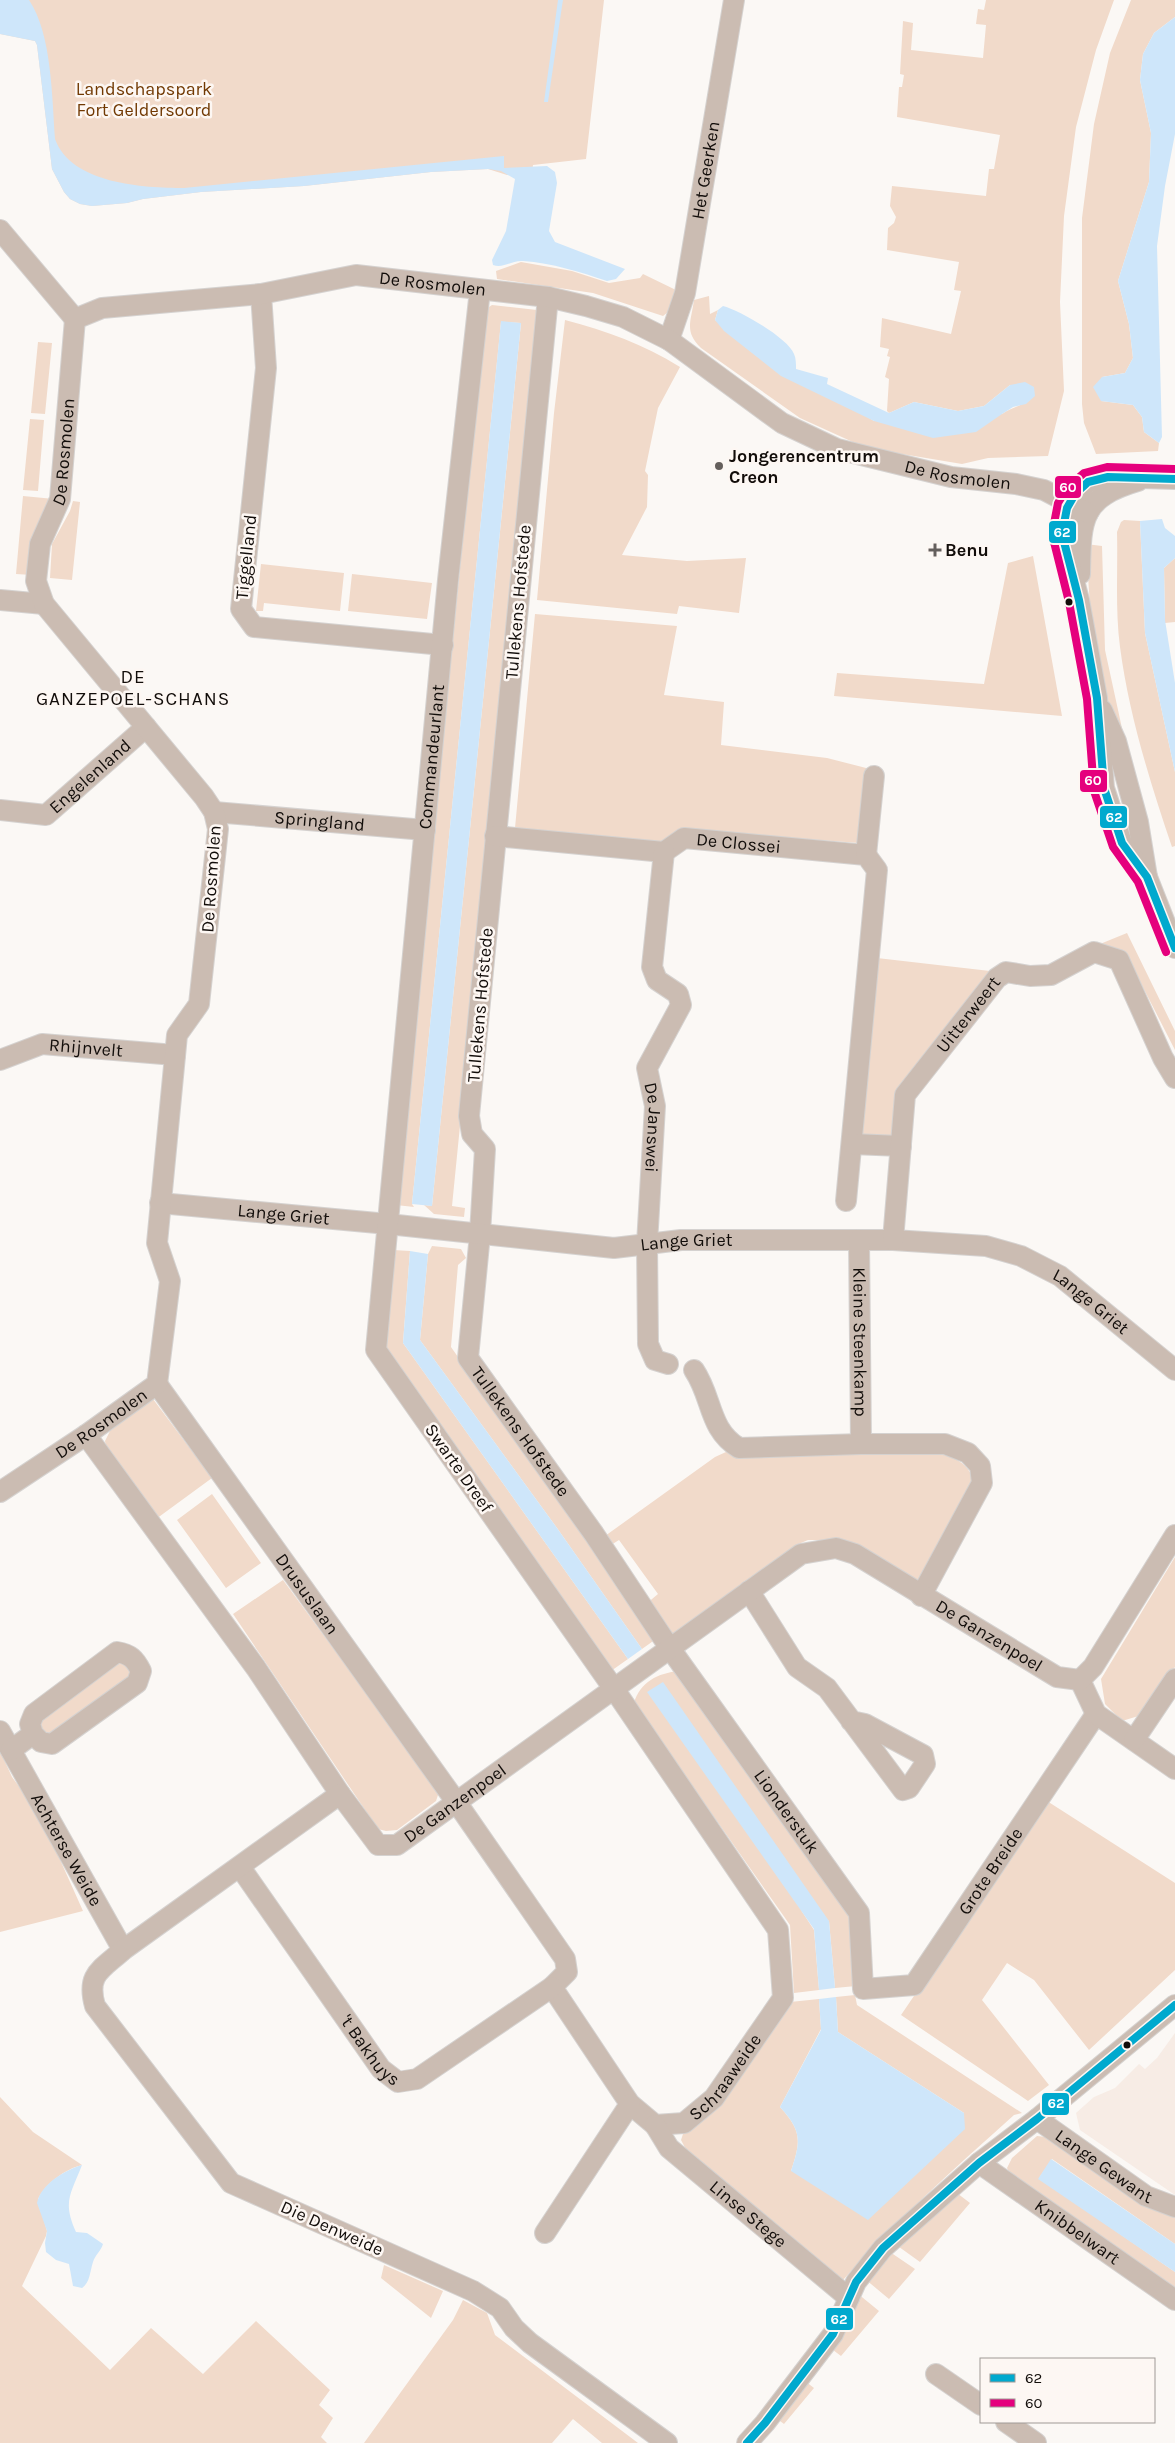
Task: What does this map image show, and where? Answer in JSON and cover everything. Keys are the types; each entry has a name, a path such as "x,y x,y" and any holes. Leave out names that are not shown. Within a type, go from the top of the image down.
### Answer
{"street":[{"name":"Het Geerken","path":"669,340 685,292 734,0"},
{"path":"0,230 74,319"},
{"name":"De Rosmolen","path":"0,1492 86,1435 157,1384 170,1281 157,1243 177,1035 199,1004 218,829 214,812 44,604 36,581 40,544 60,499 74,319 102,308 261,294 356,275 548,297 623,317 669,340 782,423 837,449 951,477 1032,487 1070,502 1088,513"},
{"name":"Commandeurlant","path":"388,1224 442,645 480,290"},
{"name":"Tiggelland","path":"261,294 266,368 241,609 254,627 442,645"},
{"name":"Tullekens Hofstede","path":"548,297 469,1116 472,1134 485,1149 480,1234 468,1358 594,1534 669,1647"},
{"path":"1175,479 1097,478 1082,487 1070,502 1064,514 1062,534 1079,600 1097,698 1116,741 1138,822 1147,877 1175,948"},
{"path":"1079,600 1080,536 1088,513 1101,496 1143,479"},
{"path":"0,600 44,604"},
{"name":"Engelenland","path":"0,810 46,814 146,727"},
{"path":"846,1201 877,870 866,856 874,776"},
{"name":"Springland","path":"214,812 425,830"},
{"path":"495,836 664,852"},
{"name":"De Clossei","path":"664,852 684,838 866,856"},
{"name":"De Janswei","path":"647,1244 656,1106 647,1068 681,1005 678,994 657,980 652,967 664,852"},
{"name":"Uitterweert","path":"893,1240 905,1095 997,978 1006,972 1030,976 1051,975 1094,952 1119,960 1163,1058 1175,1078"},
{"name":"Rhijnvelt","path":"0,1060 42,1044 175,1056"},
{"path":"852,1144 901,1146"},
{"name":"Lange Griet","path":"160,1204 388,1224 614,1248 681,1240 893,1240 986,1246 1021,1256 1060,1276 1175,1370"},
{"name":"Swarte Dreef","path":"388,1224 376,1350 614,1689"},
{"name":"Kleine Steenkamp","path":"859,1240 861,1444"},
{"path":"647,1244 648,1344 656,1360 668,1364"},
{"path":"694,1370 703,1383 714,1418 723,1436 739,1448 752,1454 861,1444 945,1444 968,1453 980,1466 982,1482 921,1596"},
{"name":"Drususlaan","path":"157,1384 457,1803"},
{"path":"86,1435 256,1668 340,1794 123,1950"},
{"path":"1175,1535 1094,1667 1080,1680 1096,1714 1175,1768"},
{"name":"De Ganzenpoel","path":"340,1794 378,1845 397,1845 614,1689 669,1647 802,1554 836,1548 855,1554 921,1596 1057,1676 1080,1680"},
{"path":"748,1591 797,1667 827,1688 851,1721"},
{"name":"Lionderstuk","path":"669,1647 859,1913 863,1990"},
{"path":"117,1652 128,1654 136,1661 141,1671 137,1683 52,1744 41,1742 33,1734 30,1724 34,1714 117,1652"},
{"path":"1134,1740 1175,1679"},
{"name":"Schraaweide","path":"614,1689 778,1930 783,1998 714,2098 684,2123 656,2125"},
{"name":"Grote Breide","path":"863,1990 914,1985 1096,1714"},
{"name":"Achterse Weide","path":"0,1731 123,1950"},
{"path":"11,1750 33,1734"},
{"path":"457,1803 565,1959 567,1972 552,1987 630,2104 656,2125"},
{"name":"'t Bakhuys","path":"240,1867 381,2069 398,2082 417,2079 552,1987"},
{"name":"Die Denweide","path":"123,1950 95,1975 90,1989 95,2006 231,2183 473,2291 500,2308 514,2328 530,2344 667,2443"},
{"path":"747,2443 766,2423 833,2334 840,2322 856,2282 883,2248 979,2163 1037,2119 1175,2005"},
{"path":"545,2233 630,2104"},
{"name":"Lange Gewant","path":"1037,2119 1146,2196 1175,2208"},
{"name":"Linse Stege","path":"656,2125 669,2148 849,2298"},
{"name":"Knibbelwart","path":"979,2163 1175,2300"},
{"path":"936,2374 980,2404"},
{"path":"1007,2423 1036,2443"}],"shaded area":[{"path":"1175,2033 1175,2195 1080,2130 1076,2113 1094,2097 1115,2088 1139,2064 1145,2069 1157,2058"}],"green space":[{"name":"Landschapspark Fort Geldersoord","path":"0,0 604,0 586,159 533,165 532,172 507,175 488,169 431,172 304,186 201,192 143,199 127,203 92,206 80,204 70,199 64,192 52,169 37,45 35,41 0,34"},
{"path":"986,0 1114,0 1096,50 1076,127 1064,216 1060,302 1064,391 1048,456 988,458 962,464 866,448 800,418 701,348 692,336 690,320 694,300 709,296 710,314 718,310 715,320 874,421 1002,414 1027,402 1034,396 1033,387 1010,385 984,406 958,411 914,402 889,413 887,411 889,379 885,377 890,357 887,356 889,349 880,347 882,318 951,334 961,291 954,290 959,262 887,250 888,228 894,223 896,217 890,206 892,186 986,196 989,169 994,169 1000,135 897,117 899,87 902,87 904,75 900,74 903,21 913,23 911,50 983,58 986,25 976,24 978,9 984,10"},
{"path":"1131,0 1175,0 1175,17 1154,33 1143,54 1140,80 1151,133 1149,182 1118,281 1129,324 1133,358 1125,373 1102,377 1101,401 1133,405 1142,417 1144,432 1159,443 1158,451 1096,454 1084,423 1082,404 1082,218 1094,124 1110,53"},
{"path":"521,262 572,271 609,283 640,278 643,274 678,291 672,309 663,316 593,293 497,279 496,271"},
{"path":"492,305 537,310 490,825 452,1206 465,1208 464,1217 434,1214 424,1205 432,1206 521,323 501,322 412,1204 414,1207 396,1205 486,309"},
{"path":"565,320 624,339 680,367 658,408 645,471 648,475 647,507 622,555 687,561 746,558 739,613 679,606 677,614 537,600 554,413"},
{"path":"38,342 52,343 45,414 31,413"},
{"path":"30,419 44,420 38,491 23,490"},
{"path":"23,496 54,499 32,575 16,574"},
{"path":"73,501 80,502 72,580 50,578 52,544 70,511"},
{"path":"1124,520 1140,521 1145,633 1175,772 1175,846 1172,847 1141,748 1129,698 1120,647 1117,604 1117,532 1121,522"},
{"path":"1086,544 1102,546 1105,650 1128,756 1108,707 1090,607"},
{"path":"1033,556 1062,716 834,696 837,673 984,684 1008,563"},
{"path":"1175,558 1175,622 1165,623 1164,568"},
{"path":"261,564 344,573 340,611 264,603 263,611 256,611"},
{"path":"352,574 432,583 427,619 348,611"},
{"path":"535,614 677,626 664,695 724,702 721,745 827,758 870,769 859,843 741,834 671,836 661,842 515,828"},
{"path":"1127,933 1175,1031 1175,1050 1126,954 1100,944"},
{"path":"877,958 990,971 992,974 898,1092 892,1135 861,1135"},
{"path":"432,1246 461,1249 466,1258 458,1265 451,1347 656,1639 642,1649 557,1528 420,1340 428,1254"},
{"path":"393,1250 410,1251 403,1343 628,1659 611,1671 385,1352"},
{"path":"153,1399 212,1478 156,1519 107,1452 105,1441 110,1431"},
{"path":"922,1450 955,1459 968,1469 972,1476 973,1485 915,1585 825,1540 808,1540 796,1545 677,1633 670,1635 646,1604 658,1594 619,1540 611,1545 605,1536 715,1457 726,1452"},
{"path":"212,1494 261,1563 226,1588 177,1520"},
{"path":"1175,1557 1175,1667 1145,1714 1122,1721 1105,1704 1101,1679"},
{"path":"283,1580 439,1792 436,1801 397,1830 386,1831 378,1829 233,1614"},
{"path":"116,1659 125,1662 132,1671 130,1680 52,1737 39,1729 40,1717"},
{"path":"679,1671 851,1915 856,1986 835,1988 829,1921 801,1910 814,1930 819,1990 794,1993 790,1925 634,1703 645,1684 657,1676"},
{"path":"0,1751 12,1777 40,1815 83,1911 0,1932"},
{"path":"1047,1801 1175,1883 1175,1970 1089,2050 1034,1980 1007,1963 982,2000 1049,2085 1028,2101 901,2015"},
{"path":"855,1995 857,2005 1022,2113 1014,2115 926,2195 843,2280 689,2155 681,2140 683,2134 720,2107 790,2002 819,1999 821,2029 780,2107 792,2123 798,2137 797,2152 791,2171 964,2113 838,2032 836,1997"},
{"path":"0,2097 33,2132 82,2165 56,2178 45,2188 38,2199 47,2231 22,2286 110,2370 151,2328 203,2374 256,2321 330,2390 319,2405 333,2418 321,2437 327,2443 0,2443"},
{"path":"1037,2136 1046,2137 1175,2217 1175,2244 1052,2159 1039,2178 1175,2272 1175,2289 1011,2176 1007,2168 1012,2158"},
{"path":"953,2190 970,2203 920,2262 895,2244"},
{"path":"890,2252 915,2269 889,2299 865,2279"},
{"path":"384,2265 443,2291 431,2318 381,2278"},
{"path":"857,2293 879,2311 841,2356 829,2347"},
{"path":"463,2300 487,2313 495,2335 638,2443 602,2443 573,2419 552,2443 364,2443 453,2320"},
{"path":"805,2381 814,2388 784,2424 776,2418"}],"water":[{"path":"0,0 29,0 37,14 47,48 50,67 55,139 63,154 76,166 92,174 110,180 149,187 184,188 504,156 504,168 547,166 555,172 557,183 549,231 555,242 625,269 616,279 607,281 566,268 534,262 519,261 500,266 493,265 492,260 506,231 515,179 501,171 488,169 431,172 304,186 201,192 143,199 127,203 92,206 80,204 70,199 64,192 52,169 37,45 35,41 0,34"},
{"path":"558,0 563,0 548,102 544,102"},
{"path":"1175,17 1175,134 1165,186 1157,246 1162,437 1159,443 1144,432 1142,417 1133,405 1101,401 1093,387 1102,377 1125,373 1133,358 1129,324 1118,281 1149,182 1151,133 1140,80 1143,54 1154,33"},
{"path":"723,306 751,319 783,340 794,354 796,369 828,378 827,384 889,413 914,402 958,411 984,406 1010,385 1025,382 1034,387 1035,396 1026,404 1013,407 976,432 933,438 874,421 781,376 724,331 715,320 718,310"},
{"path":"501,321 521,323 432,1206 412,1204"},
{"path":"1162,519 1165,528 1175,536 1175,558 1164,568 1165,620 1175,683 1175,772 1145,633 1140,521"},
{"path":"410,1251 428,1254 420,1340 557,1528 642,1649 628,1659 403,1343"},
{"path":"663,1682 829,1921 835,1988 819,1990 814,1929 647,1692"},
{"path":"836,1997 838,2032 964,2113 965,2129 868,2220 791,2171 797,2152 798,2137 792,2123 780,2107 821,2030 819,1999"},
{"path":"1051,2159 1175,2244 1175,2272 1038,2179"},
{"path":"82,2165 70,2198 69,2213 76,2232 87,2233 103,2244 94,2260 88,2280 82,2288 73,2286 69,2264 56,2260 46,2252 47,2231 37,2203 39,2196 49,2184 61,2174"}],"transit line":[{"name":"60","path":"1166,952 1138,882 1113,847 1094,791 1087,699 1069,602 1052,534 1058,503 1068,487 1084,473 1107,467 1175,469"},
{"name":"62","path":"1175,479 1108,477 1088,482 1075,494 1067,508 1062,534 1079,600 1097,698 1104,788 1122,843 1147,877 1175,948"},
{"name":"62","path":"747,2443 765,2423 833,2334 856,2282 883,2248 979,2163 1037,2119 1175,2005"}],"place":[{"name":"Jongerencentrum Creon","path":"719,466"},
{"name":"Benu","path":"935,550"}],"district":[{"name":"DE GANZEPOEL-SCHANS","path":"133,688"}]}
